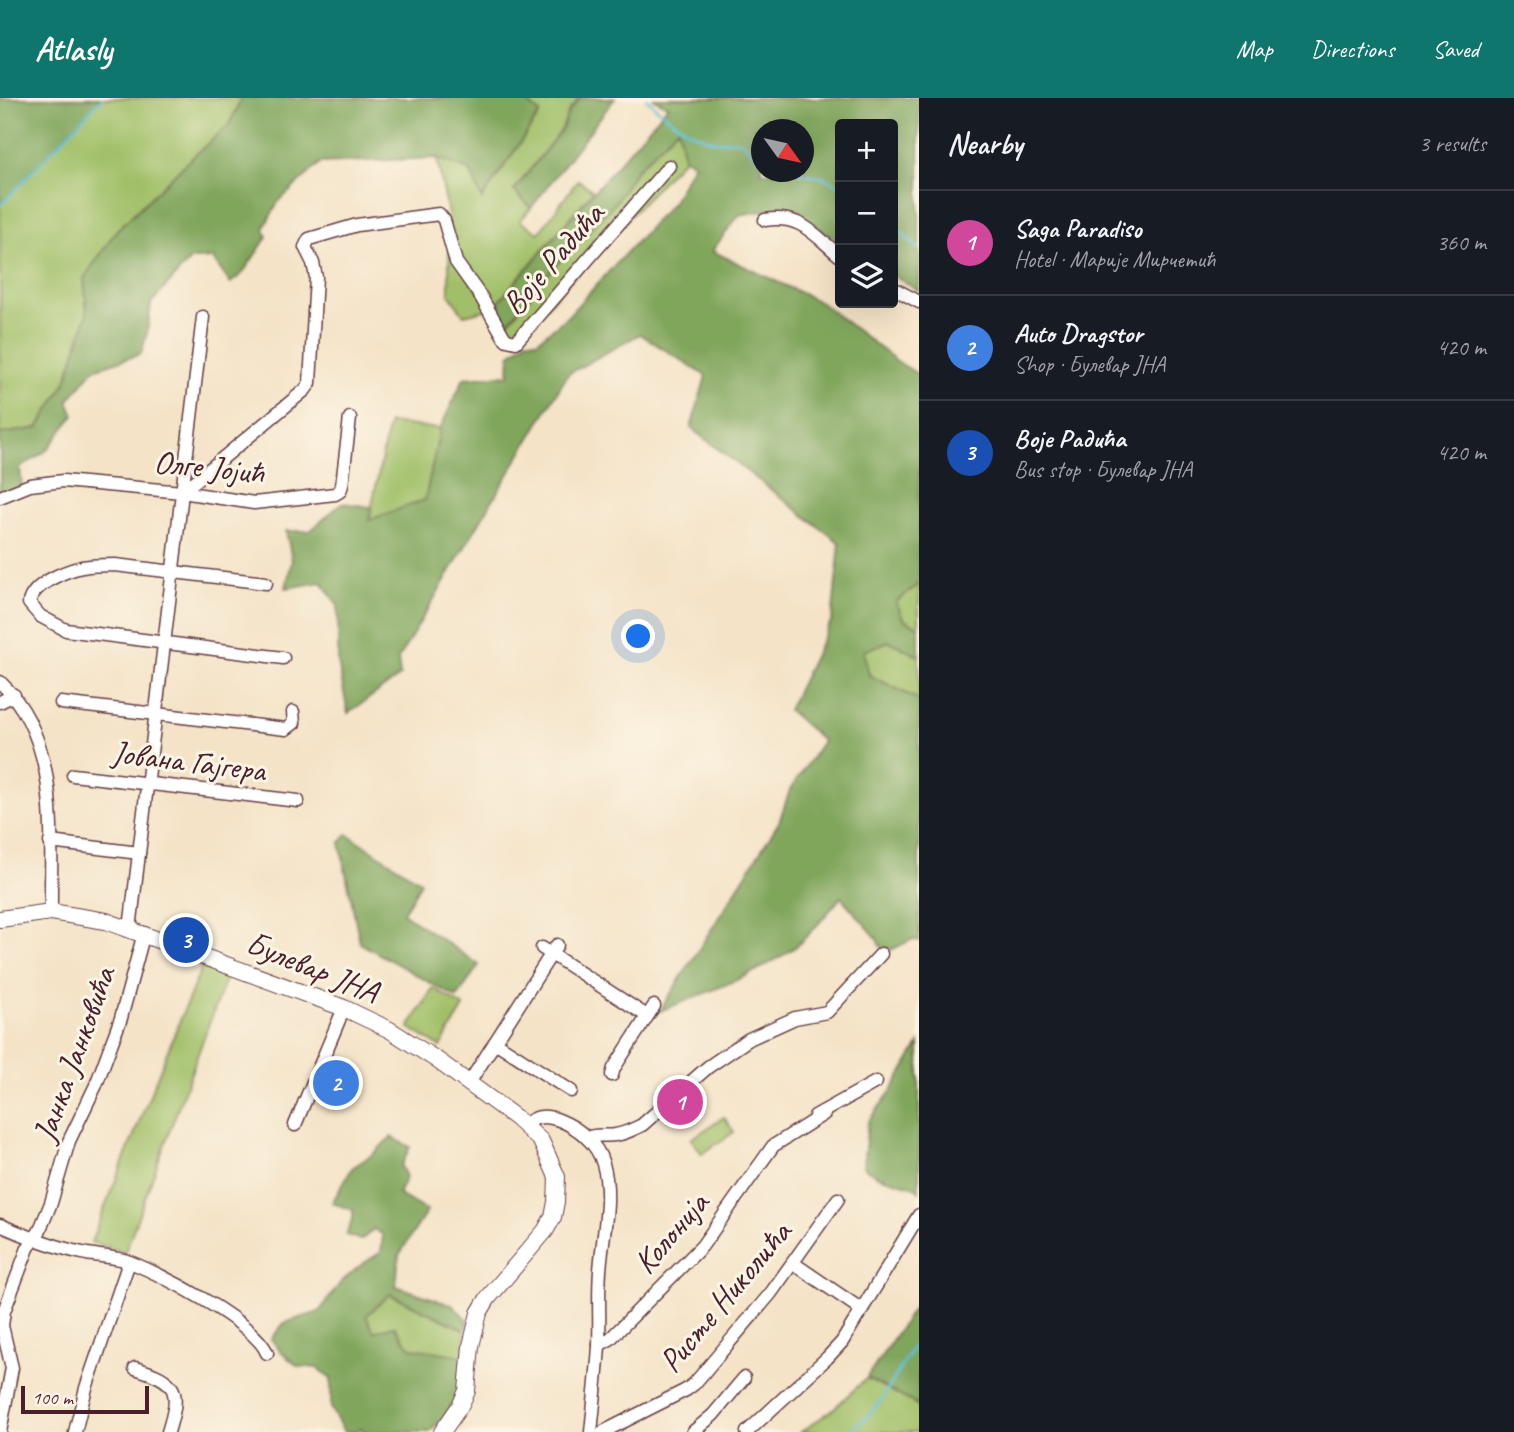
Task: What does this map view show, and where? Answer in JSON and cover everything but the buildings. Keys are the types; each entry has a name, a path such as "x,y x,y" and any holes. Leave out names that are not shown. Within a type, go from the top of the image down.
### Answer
{"main road":[{"name":"Булевар ЈНА","path":"0,919 51,912 95,919 137,931 344,1008 400,1036 469,1083 525,1126 544,1146 557,1177 556,1202 552,1217 545,1231 483,1305 473,1332 467,1391 442,1432"}],"street":[{"name":"Воје Радића","path":"182,492 310,383 316,276 305,247 309,239 357,225 439,214 444,220 456,262 504,337 516,342 669,166"},
{"path":"765,220 788,218 800,223 835,252"},
{"path":"898,291 919,302"},
{"path":"137,931 139,853 203,317"},
{"name":"Олге Јојић","path":"0,497 30,485 63,481 182,492 254,503 335,494 340,491 342,485 350,418"},
{"path":"266,583 115,565 83,567 51,580 31,596 29,603 34,610 59,627 73,631 283,658"},
{"path":"0,682 14,695 29,721 46,770 50,799 51,912"},
{"path":"0,702 14,695"},
{"path":"61,703 286,729 294,723 293,712"},
{"name":"Јована Гајгера","path":"73,775 298,801"},
{"path":"50,842 139,853"},
{"name":"Јанка Јанковића","path":"0,1432 12,1368 1,1322 28,1248 51,1203 69,1141 96,1086 119,1024 137,931"},
{"path":"469,1083 550,949 650,1011 612,1075"},
{"path":"587,1138 592,1135 613,1136 642,1125 708,1067 749,1039 795,1018 827,1012 881,954"},
{"path":"295,1125 344,1008"},
{"path":"495,1042 571,1091"},
{"name":"Колонија","path":"599,1345 610,1339 702,1246 782,1134 876,1082"},
{"name":"Колонија","path":"773,1146 824,1114"},
{"path":"525,1126 535,1118 551,1117 568,1124 587,1138 603,1163 606,1192 599,1293 599,1345 591,1432"},
{"name":"Ристе Николића","path":"603,1432 691,1387 771,1293 838,1199"},
{"path":"747,1432 842,1342 919,1215"},
{"path":"0,1225 34,1239 86,1254 129,1262 190,1292 226,1315 258,1338 267,1353"},
{"path":"75,1432 86,1388 129,1262"},
{"path":"793,1264 862,1310"},
{"path":"135,1368 162,1377 173,1390 175,1405 168,1432"},
{"path":"693,1432 717,1410 744,1378"}],"green space":[{"path":"0,98 102,98 0,206"},
{"path":"102,98 242,98 229,125 186,163 85,278 87,315 66,382 38,428 0,434 0,206"},
{"path":"242,98 527,98 531,106 540,113 482,199 470,170 437,158 320,163 278,202 264,228 267,237 242,274 230,283 213,259 191,259 151,303 141,354 94,369 68,401 74,415 47,450 20,468 22,486 0,497 0,434 38,428 66,382 87,315 84,278 117,230 229,125"},
{"path":"527,98 580,98 569,111 562,129 514,190 531,208 520,221 539,233 578,180 593,191 493,308 464,315 449,294 449,219 437,158 470,170 482,199 540,114"},
{"path":"580,98 615,98 531,208 514,191 562,129 569,111"},
{"path":"652,98 919,98 919,291 898,278 898,119 835,119 835,239 785,207 739,215 712,251 820,302 919,375 919,584 896,602 903,619 919,627 919,656 889,641 863,651 869,675 919,700 919,941 913,939 891,950 880,946 876,937 841,897 788,952 742,978 660,1011 779,822 790,790 823,741 788,710 832,620 840,543 691,428 706,376 640,334 568,374 398,659 400,676 348,713 338,662 338,606 322,582 286,588 292,560 286,531 310,531 342,503 372,507 369,520 425,500 440,429 464,378 509,375 510,355 527,340 537,341 567,317 672,203 694,163 684,158 678,128 636,170 615,203 554,267 503,329 493,308 668,106"},
{"path":"678,127 684,158 516,339 507,339 503,329 554,267 615,203 636,170"},
{"path":"389,423 440,429 425,501 369,520"},
{"path":"919,584 919,627 903,619 896,602"},
{"path":"889,641 919,656 919,700 869,675 863,651"},
{"path":"347,834 421,882 403,913 479,965 457,998 360,943 340,843"},
{"path":"203,963 228,972 125,1252 91,1242"},
{"path":"433,988 464,1007 440,1047 409,1028"},
{"path":"919,1044 919,1192 915,1187 878,1176 863,1167 868,1122 892,1090"},
{"path":"724,1117 734,1132 702,1154 691,1139"},
{"path":"391,1137 410,1147 401,1166 406,1177 398,1194 427,1211 399,1255 396,1286 452,1305 468,1320 465,1330 390,1294 366,1316 374,1332 394,1326 411,1348 464,1356 461,1380 456,1398 430,1432 364,1432 361,1428 355,1432 344,1432 331,1409 331,1378 317,1368 298,1366 282,1353 271,1339 284,1323 319,1312 341,1282 381,1252 383,1235 374,1229 361,1240 346,1235 353,1219 353,1210 332,1203 352,1168 372,1155"},
{"path":"389,1294 465,1330 464,1356 411,1348 394,1326 374,1332 366,1316"},
{"path":"919,1304 919,1406 867,1378 915,1306"},
{"path":"867,1378 919,1406 919,1432 801,1432 832,1410"}],"waterway":[{"path":"0,206 102,98"},
{"path":"646,98 686,129 715,141 742,142 751,152"},
{"path":"814,176 835,183"},
{"path":"898,230 919,249"},
{"path":"845,1432 872,1412 919,1338"}],"place":[{"name":"Воје Радића","path":"186,940"},
{"name":"Auto Dragstor","path":"336,1083"},
{"name":"Saga Paradiso","path":"680,1102"}]}
